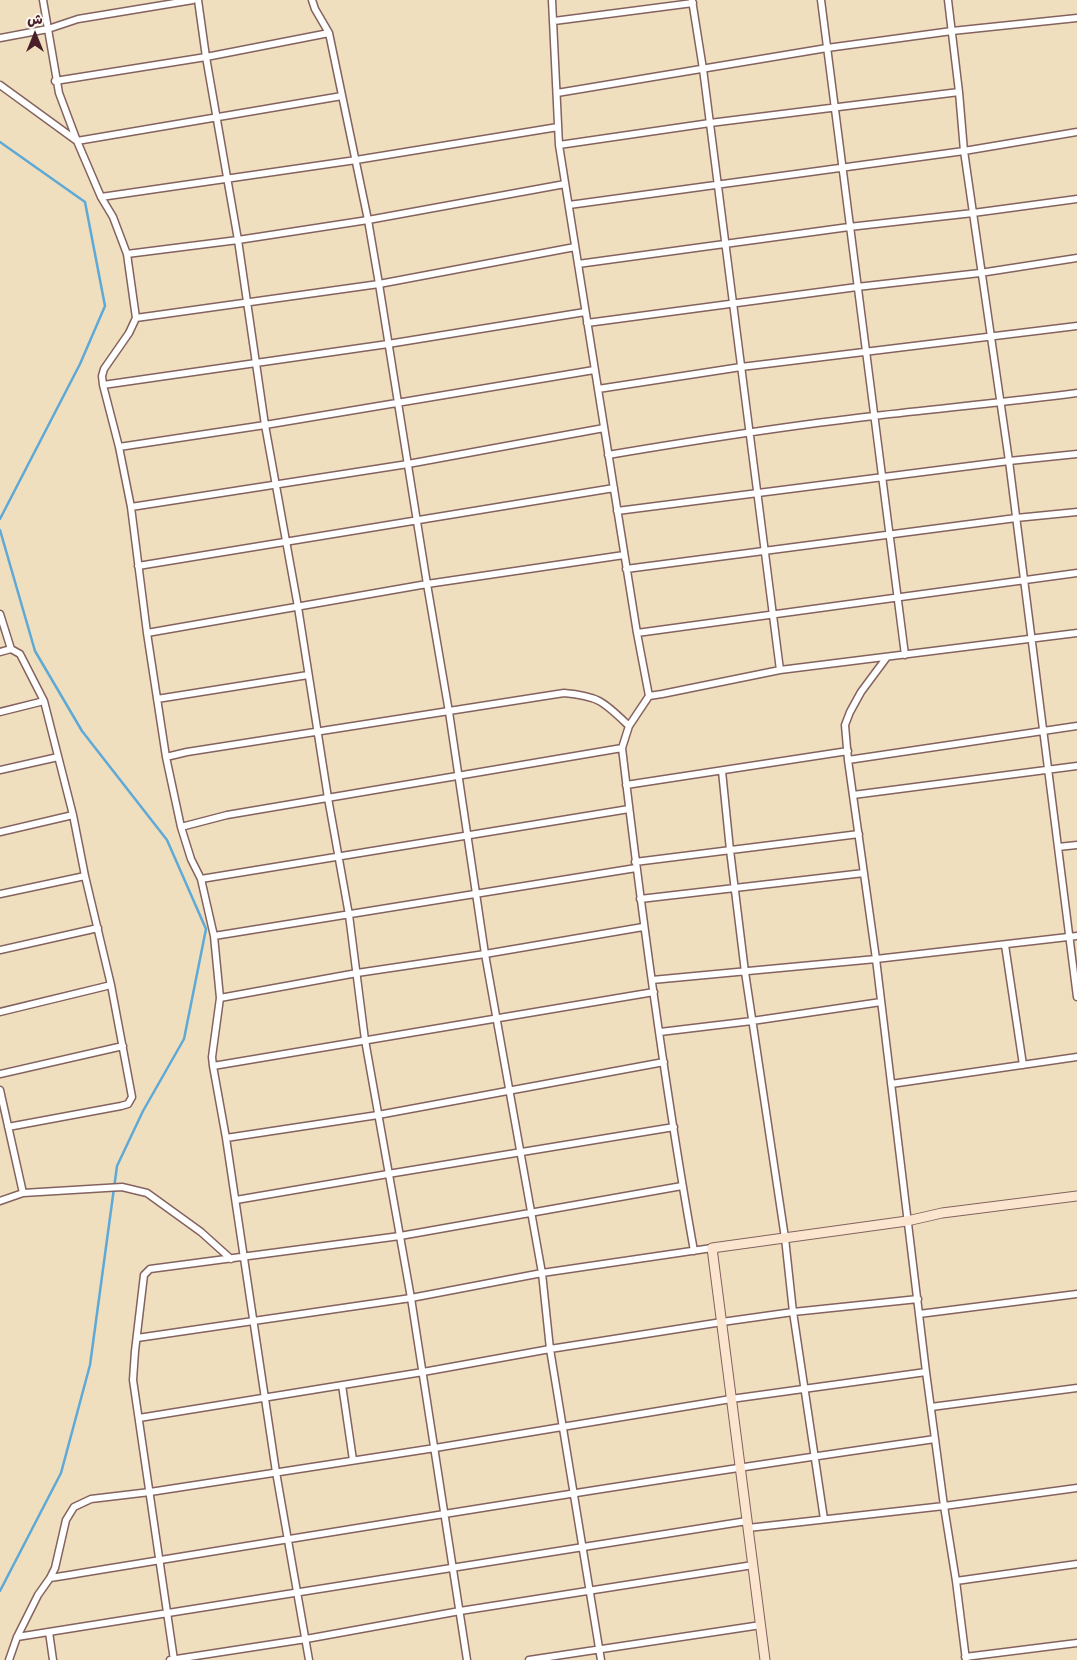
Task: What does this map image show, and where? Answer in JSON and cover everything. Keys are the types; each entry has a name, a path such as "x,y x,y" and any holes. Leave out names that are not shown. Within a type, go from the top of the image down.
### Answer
{"street":[{"path":"43,0 56,81 77,141 101,197 113,217 127,254 136,318 129,333 104,368 103,384 119,447 131,508 147,633 166,757 181,827 191,859 201,879 214,936 220,998 212,1057 213,1066 236,1200 276,1472 309,1660"},
{"path":"0,38 48,29 78,19 193,0"},
{"path":"198,0 216,118 238,240 265,425 298,607 328,798 349,915 365,1040 411,1298 467,1660"},
{"path":"312,0 314,9 329,33 368,220 449,712 485,954 542,1273 550,1349 601,1660"},
{"path":"552,0 559,145 648,696 629,726 622,748 643,927 682,1186 694,1250"},
{"path":"821,0 905,655"},
{"path":"948,0 964,151 980,273 1009,461 1077,997"},
{"path":"554,21 692,2 710,123 780,670"},
{"path":"557,93 827,48 952,31 1077,18"},
{"path":"56,81 206,57 329,33"},
{"path":"0,85 77,141 342,96"},
{"path":"559,145 710,123 959,92"},
{"path":"101,197 356,160 558,127"},
{"path":"568,205 964,151 1077,132"},
{"path":"127,254 238,240 368,220 565,184"},
{"path":"578,264 725,243 973,214 1077,199"},
{"path":"136,318 379,284 575,247"},
{"path":"587,324 857,286 980,273 1077,258"},
{"path":"103,384 388,344 585,312"},
{"path":"598,389 741,367 1077,326"},
{"path":"119,447 265,425 594,370"},
{"path":"608,455 750,432 1077,393"},
{"path":"131,508 408,464 604,428"},
{"path":"617,511 1077,454"},
{"path":"138,566 614,488"},
{"path":"626,569 889,534 1077,512"},
{"path":"147,633 427,584 624,555"},
{"path":"637,633 1077,573"},
{"path":"0,614 11,649 20,654 44,701 73,815 85,876 112,985 132,1097 128,1104 8,1127"},
{"path":"648,696 780,670 1077,634"},
{"path":"0,652 11,649"},
{"path":"887,657 861,692 845,725 848,760 876,959 926,1372 966,1659 1077,1643"},
{"path":"157,698 308,675"},
{"path":"166,757 187,752 564,693 585,695 604,703 629,726"},
{"path":"0,712 44,701"},
{"path":"848,760 1077,726"},
{"path":"181,827 227,815 622,748"},
{"path":"626,786 848,751"},
{"path":"0,770 58,757"},
{"path":"853,795 1077,766"},
{"path":"722,771 744,972 785,1238 793,1312 824,1519"},
{"path":"201,879 629,809"},
{"path":"0,832 73,815"},
{"path":"214,936 476,894 730,850 859,834"},
{"path":"1058,847 1077,845"},
{"path":"640,899 864,873"},
{"path":"0,894 85,876"},
{"path":"220,998 356,973 485,954 643,927"},
{"path":"0,950 98,928"},
{"path":"652,980 876,959 1077,936"},
{"path":"1005,944 1023,1065"},
{"path":"0,1012 112,985"},
{"path":"213,1066 654,992"},
{"path":"660,1032 881,1002"},
{"path":"0,1074 123,1046"},
{"path":"891,1084 1077,1057"},
{"path":"226,1138 378,1115 664,1062"},
{"path":"0,1090 23,1194"},
{"path":"236,1200 674,1128"},
{"path":"174,1660 135,1399 136,1338 144,1275 150,1269 400,1236 531,1211 682,1186"},
{"path":"0,1201 23,1194 122,1187 136,1190 148,1194 201,1232 231,1258"},
{"path":"136,1338 411,1298 542,1273 694,1250 908,1221 942,1213 1077,1196"},
{"path":"712,1248 765,1660"},
{"path":"920,1314 1077,1294"},
{"path":"139,1418 722,1322 793,1312 918,1299"},
{"path":"9,1660 17,1637 38,1595 50,1578 58,1555 66,1520 74,1507 91,1499 150,1492 434,1448 731,1399 926,1372"},
{"path":"342,1385 353,1460"},
{"path":"931,1407 1077,1388"},
{"path":"50,1578 574,1492 740,1466 936,1439"},
{"path":"17,1637 583,1546 748,1524 824,1519 944,1506 1077,1488"},
{"path":"956,1581 1077,1564"},
{"path":"170,1660 306,1639 460,1611 753,1566"},
{"path":"529,1660 761,1625"},
{"path":"49,1632 53,1660"}],"waterway":[{"path":"0,142 85,202 105,306 80,364 0,519"},
{"path":"0,530 35,651 82,731 167,840 206,929 184,1039 143,1111 117,1166 90,1365 61,1473 0,1591"}]}
